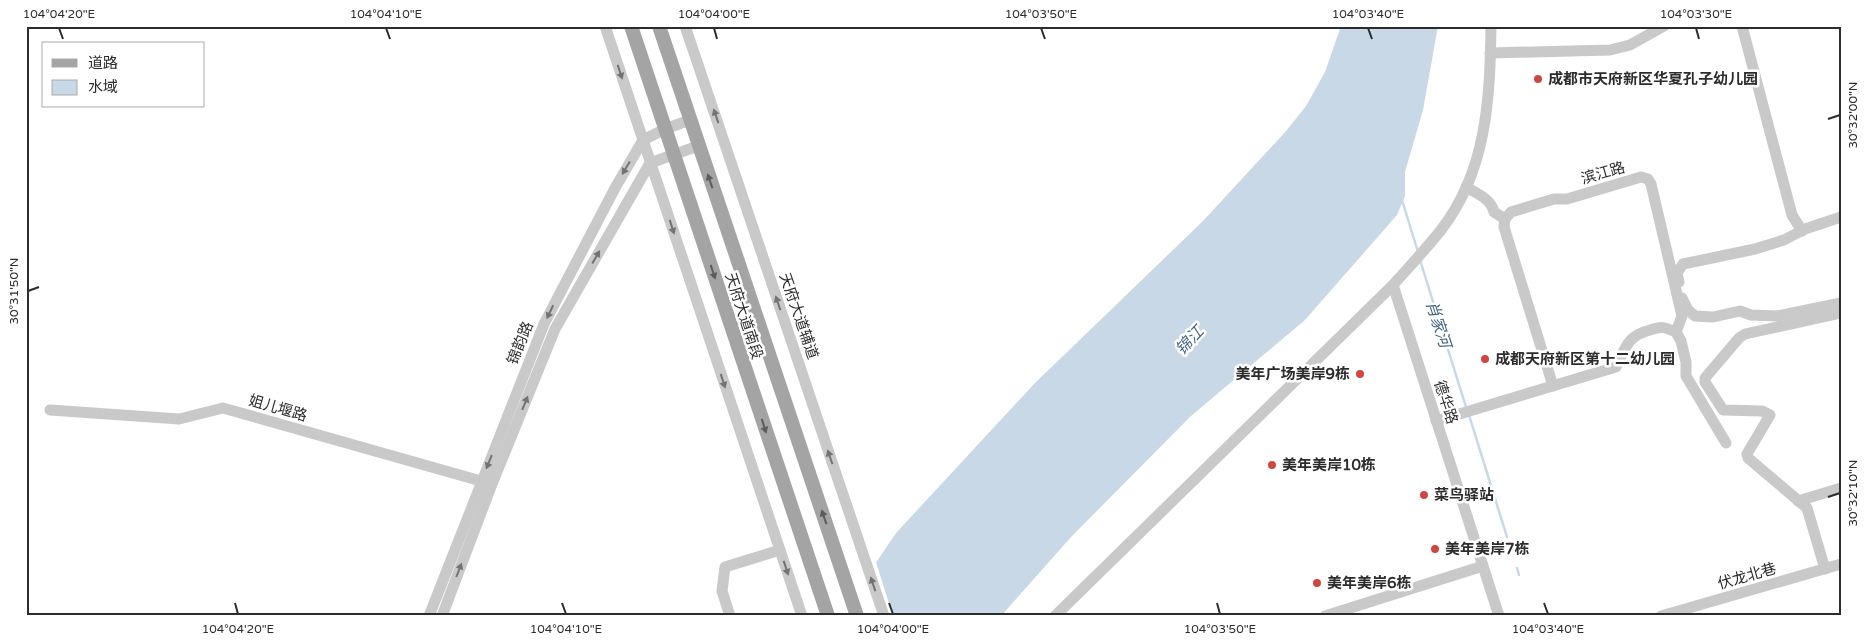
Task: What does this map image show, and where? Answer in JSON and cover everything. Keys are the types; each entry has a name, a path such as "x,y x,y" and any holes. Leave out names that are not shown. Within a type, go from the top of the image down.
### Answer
{"main road":[{"name":"天府大道南段","path":"630,26 828,616"},
{"name":"天府大道南段","path":"658,26 857,616"}],"street":[{"path":"605,26 802,616"},
{"name":"天府大道辅道","path":"686,26 884,616"},
{"path":"1055,616 1393,285 1442,229 1466,187 1485,126 1491,26"},
{"path":"1490,52 1610,50 1630,45 1664,26"},
{"path":"1742,26 1792,215 1802,230"},
{"path":"643,140 665,129 690,120"},
{"name":"锦韵路","path":"442,616 487,482 552,306 614,188 643,140"},
{"path":"650,162 698,146"},
{"name":"锦韵路","path":"429,616 554,329 650,162"},
{"name":"滨江路","path":"1505,219 1511,212 1554,199 1567,199 1642,177 1648,179 1652,184 1682,316 1676,332 1681,341 1686,362 1686,376 1726,443"},
{"path":"1466,187 1488,200 1492,204 1494,212 1505,219 1504,227 1553,386"},
{"path":"1841,217 1802,230 1784,240 1755,249 1682,264 1677,273 1683,299 1688,310 1694,316 1713,316 1740,311 1751,315 1777,316 1841,303"},
{"name":"德华路","path":"1393,285 1499,616"},
{"path":"1825,569 1805,502 1748,458 1747,454 1770,415 1762,411 1723,410 1705,382 1705,378 1739,338 1745,334 1841,313"},
{"path":"1436,421 1616,366 1629,341 1637,333 1662,326 1676,332"},
{"name":"姐儿堰路","path":"50,410 179,418 223,408 487,482"},
{"path":"1805,502 1841,488"},
{"path":"730,616 722,591 725,567 780,550"},
{"name":"伏龙北巷","path":"1661,616 1841,564"},
{"path":"1326,616 1483,566"}],"water":[{"name":"锦江","path":"1341,26 1438,26 1423,110 1405,172 1405,196 1397,215 1305,320 1191,416 1072,536 1001,616 854,616 871,570 896,533 1035,383 1203,221 1287,130 1306,106 1325,72"}],"pier":[{"path":"875,559 893,616 851,616 859,591"}],"waterway":[{"name":"肖家河","path":"1402,200 1418,252"},
{"name":"肖家河","path":"1420,260 1466,407"},
{"name":"肖家河","path":"1469,415 1507,537"},
{"name":"肖家河","path":"1517,568 1519,575"}],"place":[{"name":"成都市天府新区华夏孔子幼儿园","path":"1538,79"},
{"name":"成都天府新区第十二幼儿园","path":"1485,359"},
{"name":"美年广场美岸9栋","path":"1360,374"},
{"name":"美年美岸10栋","path":"1272,465"},
{"name":"菜鸟驿站","path":"1424,495"},
{"name":"美年美岸7栋","path":"1435,549"},
{"name":"美年美岸6栋","path":"1317,583"}]}
